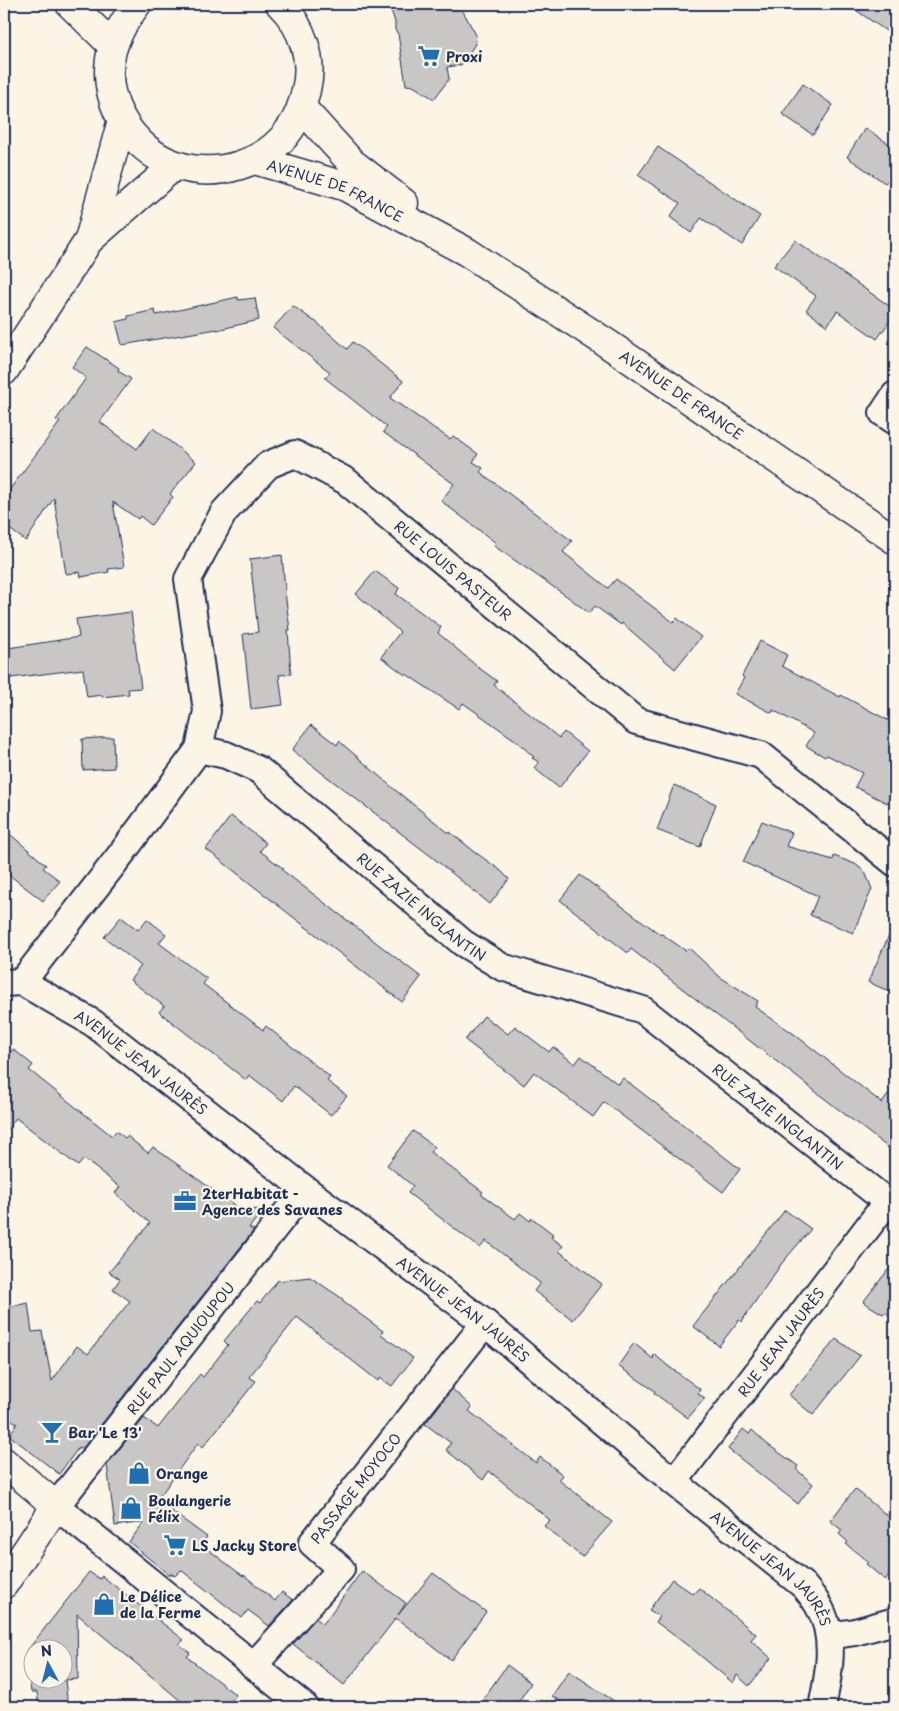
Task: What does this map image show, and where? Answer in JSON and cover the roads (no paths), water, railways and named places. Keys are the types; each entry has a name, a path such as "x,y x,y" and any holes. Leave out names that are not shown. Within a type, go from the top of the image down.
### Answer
{"main road":[{"path":"70,4 113,46"},
{"path":"137,4 122,22 113,46 109,75 113,99 122,120 136,139 154,154 176,165 202,171 229,169 255,160 275,146 290,129 302,108 308,83 308,59 301,34 288,7"},
{"name":"AVENUE DE FRANCE","path":"302,108 351,162 466,252"},
{"path":"89,240 122,120"},
{"name":"AVENUE DE FRANCE","path":"255,160 344,186 466,252 608,344 895,540"},
{"path":"4,371 89,240 176,165"},
{"path":"4,1462 56,1506 4,1584"}],"street":[{"path":"895,395 883,413 895,421"},
{"name":"RUE LOUIS PASTEUR","path":"199,749 207,711 188,579 224,512 268,465 295,454 346,481 636,721 761,755 895,863"},
{"path":"13,983 122,853 199,749"},
{"name":"RUE ZAZIE INGLANTIN","path":"199,749 226,756 259,770 463,943 502,968 643,1010 891,1205"},
{"name":"AVENUE JEAN JAURÈS","path":"13,983 93,1023 305,1189 484,1323 674,1482 804,1586 819,1606 830,1636 830,1672 822,1707"},
{"name":"RUE PAUL AQUIOUPOU","path":"56,1506 305,1189"},
{"name":"RUE JEAN JAURÈS","path":"674,1482 891,1205"},
{"name":"PASSAGE MOYOCO","path":"253,1666 341,1568 312,1543 484,1323"},
{"path":"56,1506 305,1707"},
{"path":"830,1636 855,1632 895,1621"}],"place":[{"name":"Proxi","path":"429,56"},
{"name":"2terHabitat - Agence des Savanes","path":"185,1201"},
{"name":"Bar 'Le 13'","path":"52,1432"},
{"name":"Orange","path":"139,1473"},
{"name":"Boulangerie Félix","path":"131,1508"},
{"name":"LS Jacky Store","path":"175,1545"},
{"name":"Le Délice de la Ferme","path":"104,1604"}]}
